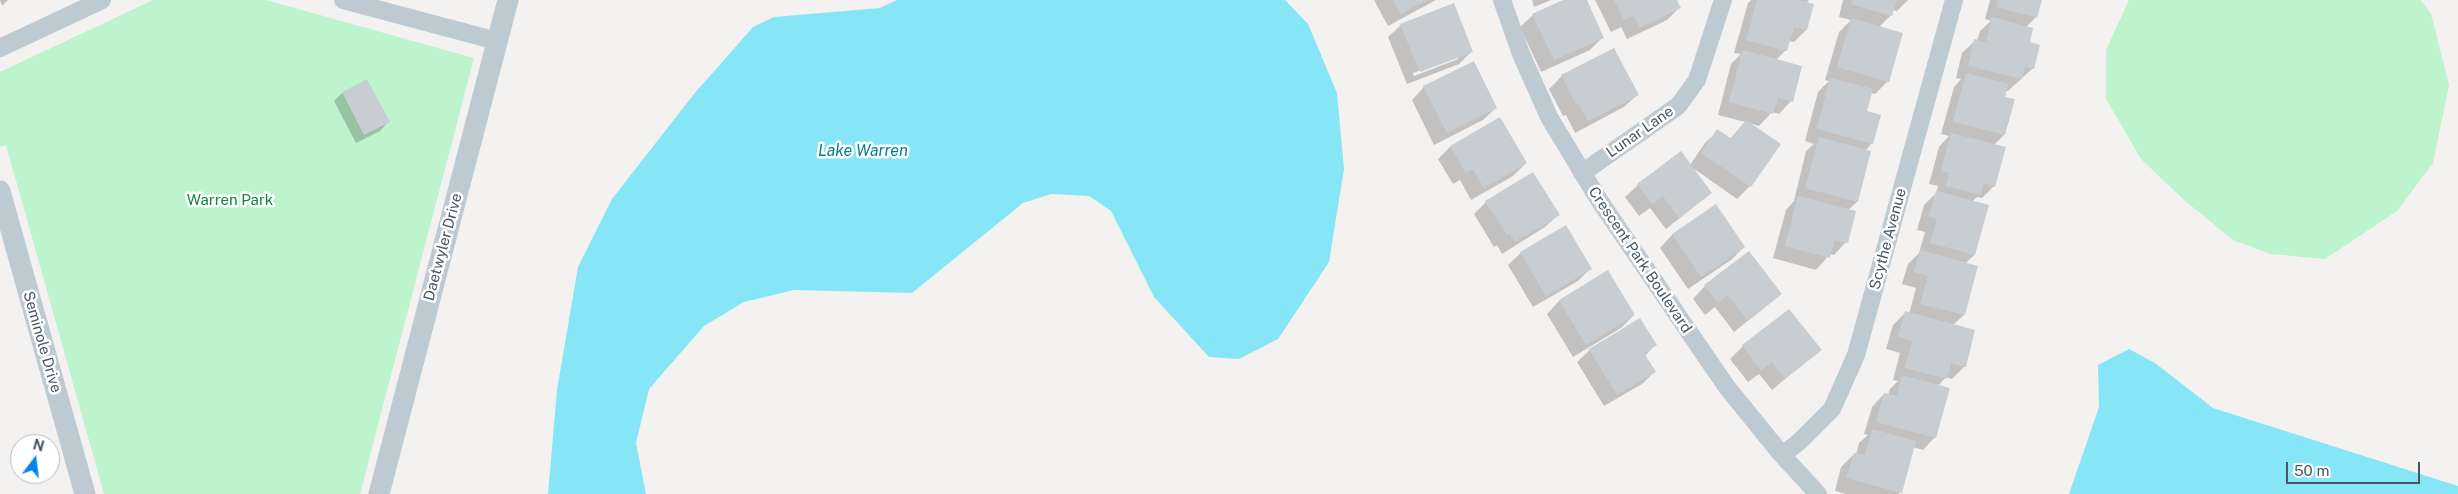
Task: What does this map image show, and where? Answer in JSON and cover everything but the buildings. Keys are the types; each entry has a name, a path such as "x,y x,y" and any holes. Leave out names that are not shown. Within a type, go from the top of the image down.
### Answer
{"street":[{"path":"0,48 102,0"},
{"path":"343,0 497,41"},
{"name":"Daetwyler Drive","path":"379,494 508,0"},
{"name":"Crescent Park Boulevard","path":"1502,0 1521,54 1549,117 1582,173 1726,386 1782,455 1818,494"},
{"name":"Lunar Lane","path":"1582,173 1678,106 1697,80 1723,0"},
{"name":"Scythe Avenue","path":"1782,455 1800,441 1832,409 1856,355 1954,0"},
{"name":"Seminole Drive","path":"0,191 85,494"}],"green space":[{"name":"Warren Park","path":"153,0 266,0 474,58 360,494 104,494 6,145 0,147 0,72"},
{"path":"2129,0 2421,0 2431,14 2449,85 2433,163 2397,211 2325,259 2270,254 2233,240 2184,200 2141,159 2106,99 2106,50"}],"water":[{"name":"Lake Warren","path":"897,0 1285,0 1308,24 1337,93 1344,169 1329,262 1278,339 1239,359 1209,357 1154,297 1111,211 1089,196 1051,194 1023,203 912,293 794,290 744,302 704,326 649,389 636,443 646,494 548,494 557,390 578,267 612,199 694,94 753,27 774,17 880,8"},
{"path":"2129,349 2155,363 2213,408 2458,486 2458,494 2069,494 2099,407 2098,365"}]}
